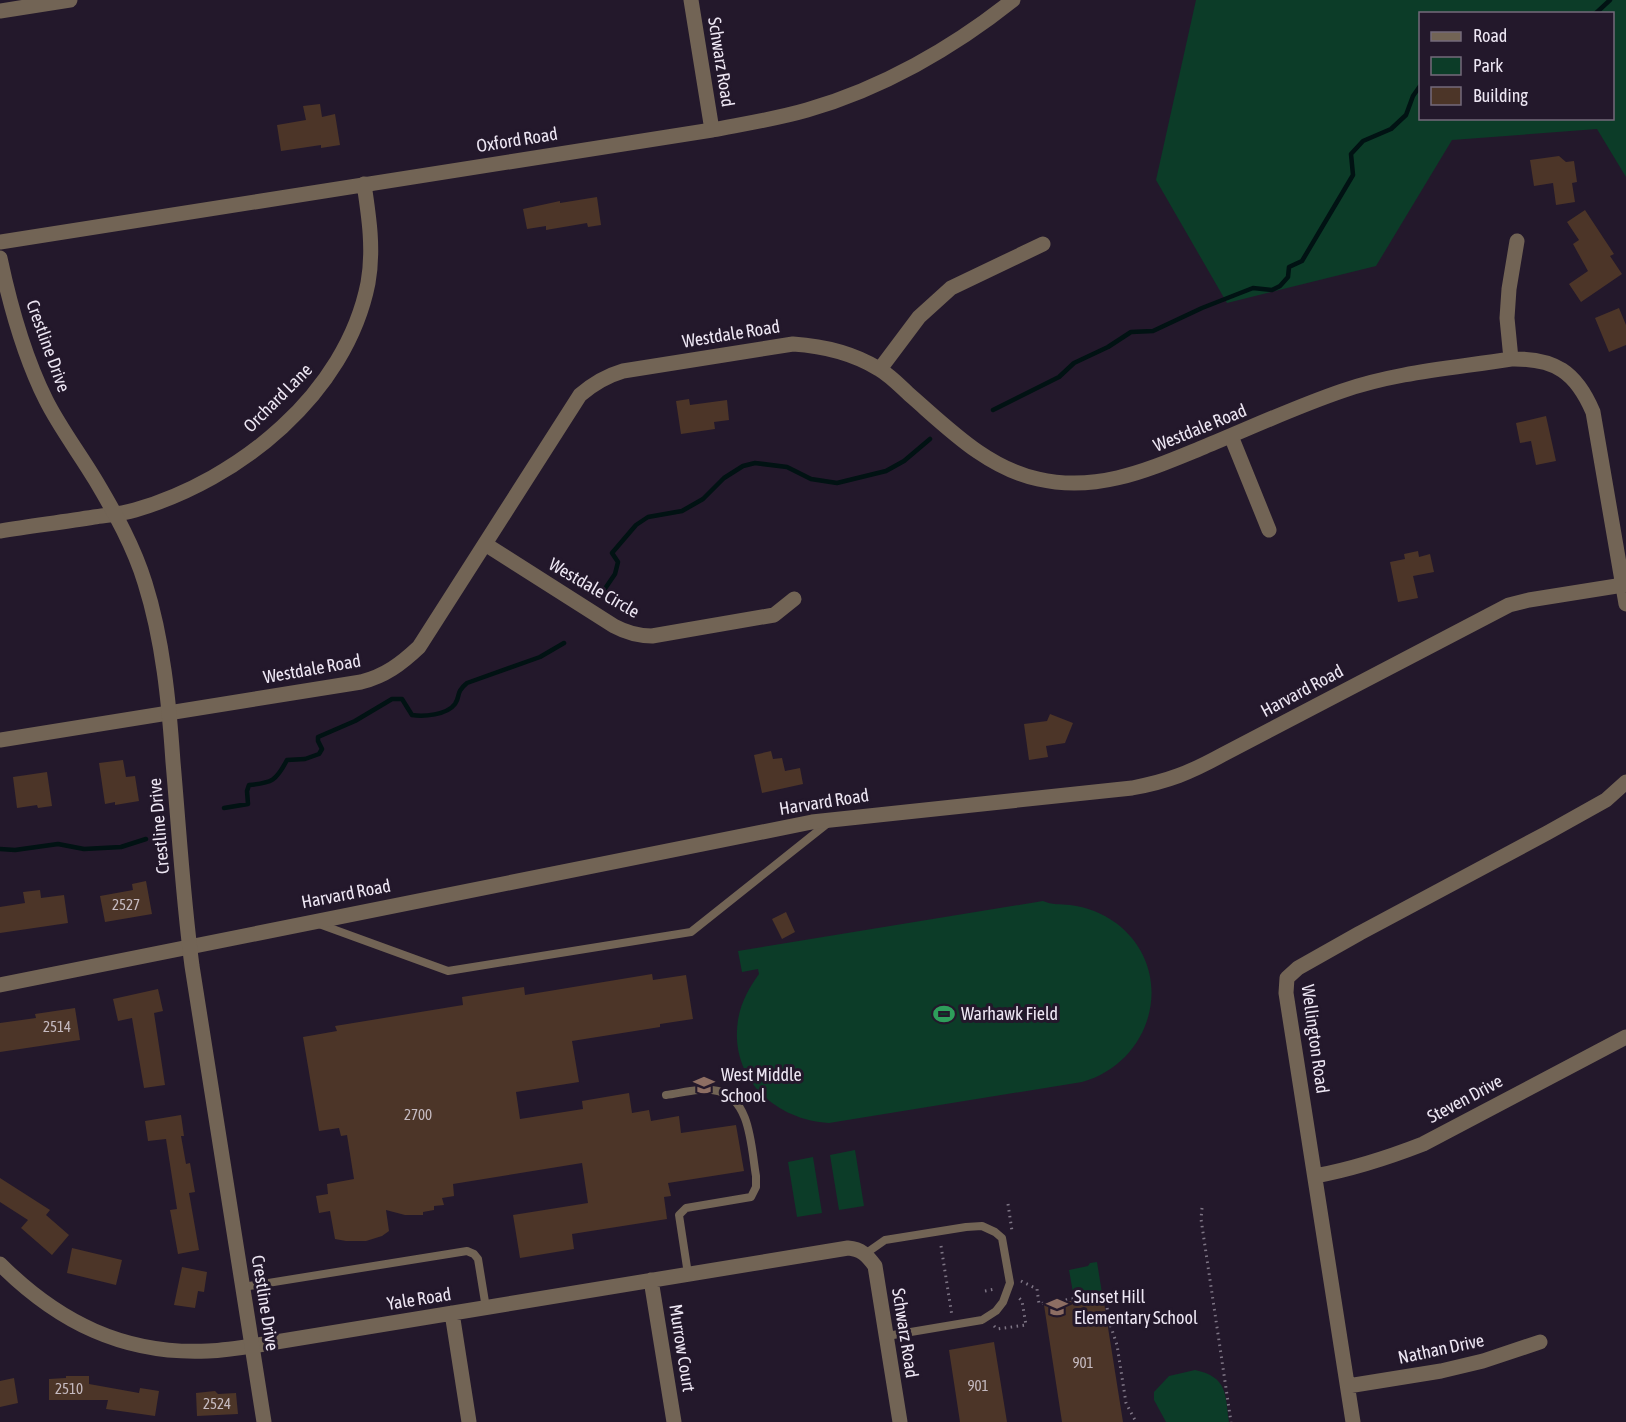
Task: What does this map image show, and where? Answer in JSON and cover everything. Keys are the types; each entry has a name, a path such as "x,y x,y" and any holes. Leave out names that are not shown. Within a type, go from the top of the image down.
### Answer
{"street":[{"path":"0,11 70,0"},
{"name":"Schwarz Road","path":"691,0 712,130"},
{"name":"Oxford Road","path":"0,242 712,130 807,110 870,86 922,60 965,35 1013,0"},
{"name":"Orchard Lane","path":"0,531 134,510 218,474 269,439 310,397 331,371 353,330 368,283 371,243 364,184"},
{"path":"1511,359 1507,318 1517,241"},
{"path":"880,369 919,317 951,288 1043,244"},
{"name":"Crestline Drive","path":"0,258 5,283 29,361 46,401 96,481 137,560 146,584 155,621 170,713 189,947 264,1422"},
{"name":"Westdale Road","path":"0,740 361,682 379,677 395,669 419,647 580,395 592,385 606,376 623,371 793,344 833,349 880,369 966,443 989,459 1037,479 1062,483 1085,483 1125,477 1342,390 1371,382 1511,359 1544,362 1565,371 1582,389 1593,412 1623,585"},
{"path":"1231,436 1269,530"},
{"name":"Westdale Circle","path":"485,544 624,632 640,636 652,636 774,615 794,599"},
{"path":"1623,585 1626,604"},
{"name":"Harvard Road","path":"0,985 835,818 1163,783 1222,756 1509,605 1623,585"},
{"name":"Wellington Road","path":"1353,1422 1285,985 1291,972 1606,800 1626,782"},
{"name":"Steven Drive","path":"1315,1176 1390,1157 1423,1144 1626,1037"},
{"name":"Yale Road","path":"0,1264 35,1296 58,1313 82,1326 133,1345 159,1350 209,1351 252,1346 848,1248 858,1249 865,1254"},
{"name":"Schwarz Road","path":"865,1254 875,1266 900,1422"},
{"name":"Murrow Court","path":"651,1280 674,1422"},
{"path":"452,1313 469,1422"},
{"name":"Nathan Drive","path":"1348,1386 1441,1371 1483,1361 1540,1342"}],"lane":[{"path":"312,921 448,971 691,932 835,818"},
{"path":"666,1095 701,1090 717,1091 730,1096 744,1113 756,1176 756,1186 751,1197 686,1208 679,1215 688,1274"},
{"path":"865,1254 885,1240 966,1227 982,1226 1002,1238 1010,1283 1008,1292 996,1311 982,1320 887,1336"},
{"path":"243,1287 468,1251 478,1259 486,1308"}],"path":[{"path":"1008,1204 1013,1237"},
{"path":"1202,1208 1201,1219 1232,1422"},
{"path":"941,1246 952,1317"},
{"path":"1013,1304 1020,1291 1020,1281 1037,1289 1039,1304 1105,1294 1109,1321 1117,1345 1126,1403 1136,1422"},
{"path":"985,1291 1001,1289"},
{"path":"994,1326 997,1329 1026,1324 1022,1301 1018,1297"}],"green space":[{"path":"1196,0 1626,0 1626,177 1597,129 1452,140 1376,266 1227,303 1156,180"},
{"path":"1043,901 1082,907 1111,919 1135,943 1147,965 1151,989 1149,1013 1141,1035 1126,1055 1107,1071 1082,1082 829,1123 790,1114 760,1092 748,1077 737,1041 738,1020 746,996 759,974 758,969 742,972 738,951"},
{"path":"855,1150 864,1206 839,1210 830,1155"},
{"path":"813,1157 822,1213 797,1217 788,1162"},
{"path":"1097,1262 1102,1293 1074,1298 1069,1270"},
{"path":"1195,1370 1214,1377 1223,1388 1229,1422 1166,1422 1154,1400 1154,1392 1169,1376"}],"building":[{"path":"320,104 322,117 335,114 340,145 321,148 321,145 281,151 277,125 306,120 303,106"},
{"path":"1559,156 1566,162 1574,161 1577,182 1572,183 1575,202 1556,205 1553,183 1534,186 1530,160"},
{"path":"597,197 601,225 588,227 587,223 546,230 546,226 527,229 523,209 560,201 560,203"},
{"path":"1585,210 1614,254 1610,256 1622,274 1581,302 1569,284 1588,271 1573,244 1579,240 1567,222"},
{"path":"1619,308 1626,325 1626,345 1609,352 1595,318"},
{"path":"689,399 690,405 727,400 729,420 714,422 715,429 681,434 676,401"},
{"path":"1546,416 1556,461 1536,465 1531,441 1520,443 1516,423"},
{"path":"1418,551 1419,557 1430,554 1434,572 1413,576 1418,598 1398,602 1390,562 1405,559 1404,554"},
{"path":"1050,714 1073,723 1065,743 1046,746 1048,757 1029,760 1024,724 1047,721"},
{"path":"771,751 773,759 782,758 785,771 800,768 803,784 762,793 754,755"},
{"path":"123,760 126,777 135,776 139,801 115,805 115,802 105,804 99,763"},
{"path":"47,772 52,806 38,808 37,805 17,808 13,777"},
{"path":"146,881 152,914 105,922 100,896 133,890 132,884"},
{"path":"40,890 41,898 64,895 68,923 0,933 0,907 25,903 23,892"},
{"path":"786,912 795,932 782,939 772,919"},
{"path":"652,974 653,980 686,975 693,1019 660,1024 660,1027 572,1041 579,1082 516,1092 520,1119 583,1109 582,1101 629,1093 632,1113 649,1110 651,1121 679,1116 681,1133 736,1125 744,1171 668,1183 671,1196 664,1197 667,1219 572,1234 574,1249 520,1258 513,1215 588,1203 582,1163 453,1184 454,1196 442,1198 444,1205 434,1206 434,1210 423,1212 423,1215 405,1215 386,1210 389,1231 382,1236 366,1241 335,1239 330,1211 319,1213 316,1196 328,1194 327,1184 354,1179 347,1135 341,1136 339,1128 319,1131 303,1037 337,1031 335,1026 463,1005 462,997 524,987 525,995"},
{"path":"158,989 163,1011 154,1013 165,1085 144,1088 132,1018 118,1021 113,999"},
{"path":"75,1008 80,1040 0,1052 0,1023 36,1018 35,1014"},
{"path":"181,1115 184,1136 181,1136 186,1164 190,1163 195,1192 189,1193 199,1250 178,1254 170,1210 177,1209 166,1139 148,1141 145,1121"},
{"path":"0,1178 50,1210 46,1215 69,1235 52,1255 21,1228 28,1220 0,1202"},
{"path":"72,1248 122,1260 116,1285 67,1273"},
{"path":"182,1267 207,1272 204,1292 198,1291 195,1308 174,1305"},
{"path":"1103,1296 1123,1422 1062,1422 1044,1305"},
{"path":"994,1342 1007,1422 960,1422 949,1350"},
{"path":"66,1376 89,1376 89,1384 139,1393 140,1388 159,1391 155,1416 106,1409 108,1400 49,1400 49,1379 66,1378"},
{"path":"14,1378 18,1403 0,1407 0,1381"},
{"path":"215,1391 218,1394 236,1393 238,1414 197,1416 196,1393"}],"waterway":[{"path":"1597,12 1610,0"},
{"path":"993,410 1059,377 1074,363 1108,347 1131,332 1153,331 1253,288 1272,290 1280,286 1288,277 1289,267 1302,261 1353,175 1351,154 1363,141 1391,129 1406,115 1419,87"},
{"path":"602,593 615,574 618,562 612,553 636,525 648,517 682,511 703,499 724,478 743,466 755,463 787,467 811,479 837,483 886,471 904,461 930,439"},
{"path":"224,808 248,804 249,785 272,780 287,760 305,759 319,754 322,749 318,737 355,721 392,699 402,699 412,715 441,713 455,704 463,686 467,683 540,657 564,643"},
{"path":"0,849 15,850 58,844 84,849 121,847 146,839"}],"place":[{"name":"Warhawk Field","path":"944,1014"},
{"name":"West Middle School","path":"704,1085"},
{"name":"Sunset Hill Elementary School","path":"1057,1307"}]}
